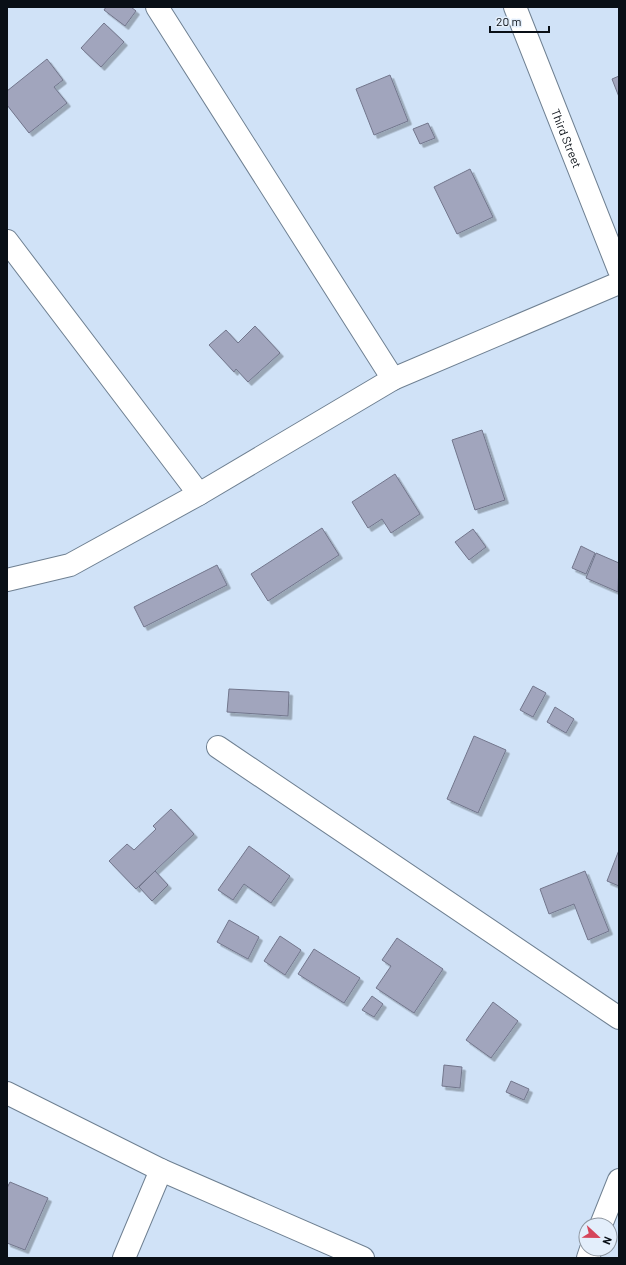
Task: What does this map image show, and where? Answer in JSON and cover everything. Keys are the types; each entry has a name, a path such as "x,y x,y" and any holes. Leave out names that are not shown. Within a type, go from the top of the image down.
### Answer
{"street":[{"path":"157,7 393,379"},
{"name":"Third Street","path":"515,7 619,270"},
{"path":"7,241 199,494"},
{"path":"7,580 70,565 199,494 393,379 619,283"},
{"path":"218,747 619,1018"},
{"path":"7,1093 161,1170 363,1258"},
{"path":"124,1258 161,1170"},
{"path":"604,1217 619,1180"}],"building":[{"path":"106,7 131,7 136,11 125,26 104,10"},
{"path":"104,23 124,42 101,67 81,48"},
{"path":"47,59 63,80 54,87 67,103 29,133 7,105 7,91"},
{"path":"390,75 408,121 374,135 356,89"},
{"path":"619,76 619,97 612,79"},
{"path":"428,123 435,138 420,144 413,129"},
{"path":"470,169 493,217 457,234 434,187"},
{"path":"255,326 280,353 248,382 236,369 234,372 209,345 226,330 238,343"},
{"path":"482,430 505,500 475,510 452,440"},
{"path":"395,474 420,514 391,533 382,519 368,528 352,502"},
{"path":"322,528 339,555 268,601 251,574"},
{"path":"473,529 486,547 469,560 455,542"},
{"path":"581,546 595,553 586,574 572,568"},
{"path":"596,553 619,563 618,592 586,578"},
{"path":"217,565 227,585 144,627 134,607"},
{"path":"533,686 546,693 533,717 520,710"},
{"path":"229,689 289,692 288,716 227,712"},
{"path":"555,707 574,719 566,733 547,722"},
{"path":"474,736 506,750 478,813 447,799"},
{"path":"171,809 194,834 136,889 109,861 127,844 134,850 156,829 153,826"},
{"path":"249,846 290,876 271,903 244,884 233,900 218,890"},
{"path":"619,850 619,886 607,881"},
{"path":"155,871 168,885 152,901 139,887"},
{"path":"585,871 609,931 588,940 574,904 549,914 540,889"},
{"path":"229,920 259,937 248,959 217,942"},
{"path":"280,936 301,950 285,975 264,961"},
{"path":"397,938 443,969 414,1013 376,988 391,966 382,960"},
{"path":"314,949 360,978 344,1003 298,974"},
{"path":"372,996 383,1004 374,1017 362,1010"},
{"path":"493,1002 518,1021 491,1058 466,1040"},
{"path":"444,1065 462,1067 460,1088 442,1086"},
{"path":"511,1081 529,1089 524,1100 506,1092"},
{"path":"10,1182 48,1198 25,1250 7,1243 7,1188"}]}
